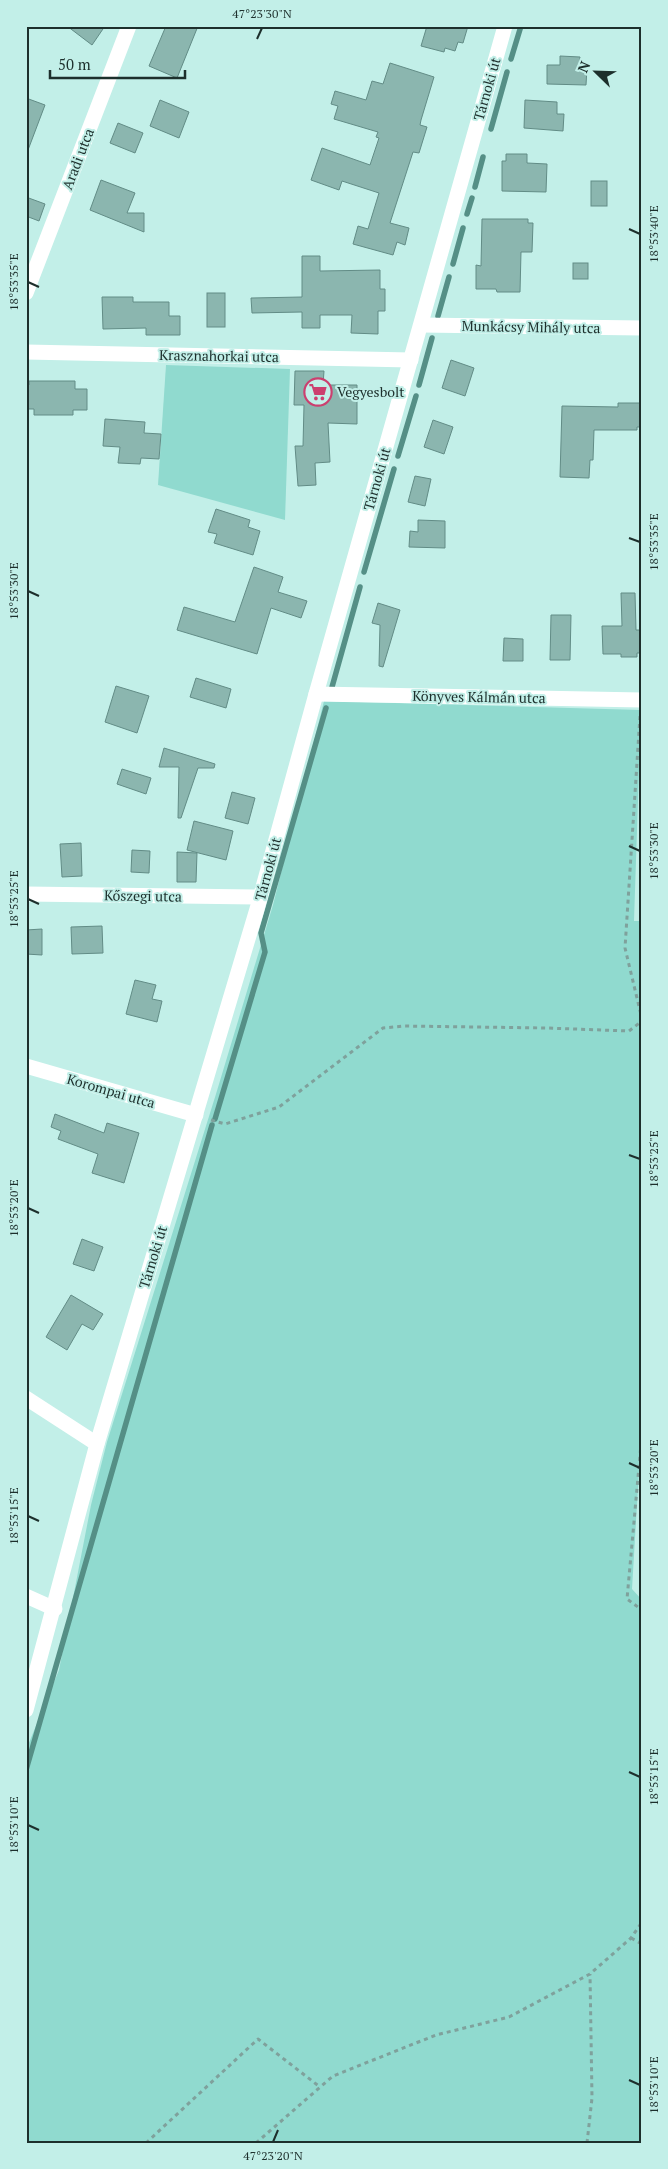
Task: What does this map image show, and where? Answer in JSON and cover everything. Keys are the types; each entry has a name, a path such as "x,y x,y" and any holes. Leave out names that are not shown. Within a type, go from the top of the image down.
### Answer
{"street":[{"name":"Aradi utca","path":"26,293 129,26"},
{"name":"Tárnoki út","path":"26,1710 55,1609 97,1444 260,897 505,26"},
{"name":"Munkácsy Mihály utca","path":"421,325 642,328"},
{"name":"Krasznahorkai utca","path":"26,352 411,360"},
{"name":"Könyves Kálmán utca","path":"316,694 641,705"},
{"name":"Kőszegi utca","path":"26,894 260,897"},
{"name":"Korompai utca","path":"26,1066 196,1116"},
{"path":"26,1398 97,1444"},
{"path":"26,1596 55,1609"}],"path":[{"path":"196,1116 225,1124 278,1107 383,1028 404,1026 629,1031 642,1020 625,948 641,705"},
{"path":"642,1433 627,1599 642,1610"},
{"path":"256,2143 333,2076 436,2035 510,2018 590,1974 631,1938 642,1922"},
{"path":"631,1938 642,1944"},
{"path":"587,2143 592,2098 590,1974"},
{"path":"146,2143 258,2039 320,2087"}],"green space":[{"path":"166,365 290,369 285,520 158,485"},
{"path":"324,701 641,710 634,921 642,921 642,1420 632,1589 642,1600 642,2143 26,2143 26,1750 59,1670 91,1505 107,1442 273,905"}],"building":[{"path":"67,26 105,26 92,45"},
{"path":"166,26 198,26 177,78 149,66"},
{"path":"427,26 468,26 463,43 458,42 455,51 445,48 444,52 421,46"},
{"path":"560,56 580,57 580,68 587,68 586,85 547,84 547,65 560,65"},
{"path":"390,63 434,77 420,125 427,127 419,153 413,152 390,223 409,228 405,245 397,242 393,255 353,244 358,226 368,229 379,193 342,181 339,190 311,180 322,148 370,165 379,138 376,137 378,132 334,119 338,106 331,104 335,91 366,100 372,81 383,84"},
{"path":"26,98 45,105 28,150 26,150"},
{"path":"160,100 189,112 179,138 150,126"},
{"path":"525,100 557,102 557,114 564,114 563,131 524,128"},
{"path":"118,123 143,133 135,153 110,143"},
{"path":"506,154 527,154 527,163 547,164 546,192 502,191 502,161 506,161"},
{"path":"101,180 135,193 127,213 144,213 144,232 90,210"},
{"path":"591,181 607,181 607,206 591,206"},
{"path":"26,197 45,204 39,221 26,216"},
{"path":"482,219 528,219 528,223 533,223 532,252 521,252 520,292 497,292 496,289 476,289 476,265 481,266"},
{"path":"302,256 320,256 320,271 380,270 380,289 385,289 385,311 378,311 378,334 351,333 352,315 320,315 320,328 302,328 302,312 252,313 251,298 302,297"},
{"path":"573,263 588,263 588,279 573,279"},
{"path":"207,293 225,293 225,327 207,327"},
{"path":"102,297 133,297 133,302 169,302 169,316 180,316 180,335 146,335 146,328 103,329"},
{"path":"451,360 474,368 465,396 442,388"},
{"path":"295,371 324,371 323,385 357,385 357,424 328,423 330,462 315,463 316,485 298,486 295,446 303,446 304,405 294,405"},
{"path":"29,381 75,381 75,389 87,389 87,410 73,410 73,415 34,415 34,409 26,409 26,385 29,385"},
{"path":"618,403 642,403 642,427 637,427 637,430 594,430 593,460 590,460 589,478 560,477 562,406 618,407"},
{"path":"105,419 145,422 144,433 161,434 159,459 141,458 140,464 118,463 120,447 103,446"},
{"path":"433,420 453,427 444,454 424,447"},
{"path":"415,476 431,479 425,506 408,502"},
{"path":"216,509 250,520 248,527 260,531 253,555 214,543 217,534 208,532"},
{"path":"418,520 445,521 445,548 409,547 410,531 418,532"},
{"path":"254,567 283,577 278,592 307,601 301,618 271,608 257,654 177,630 184,607 235,622"},
{"path":"621,593 635,593 636,630 642,630 642,653 637,653 637,657 621,657 621,654 603,654 602,626 622,626"},
{"path":"378,603 400,610 383,667 379,666 380,625 372,623"},
{"path":"551,615 571,615 570,660 550,660"},
{"path":"504,638 523,639 523,661 503,661"},
{"path":"196,678 231,689 226,708 190,697"},
{"path":"116,686 149,696 137,733 105,722"},
{"path":"164,748 215,764 214,768 198,768 181,818 178,818 179,767 159,767"},
{"path":"122,769 151,778 146,794 117,784"},
{"path":"232,792 255,798 248,824 225,818"},
{"path":"194,821 233,831 226,860 187,850"},
{"path":"81,843 82,876 62,877 60,844"},
{"path":"132,850 150,851 149,873 131,872"},
{"path":"177,852 197,853 196,882 177,882"},
{"path":"102,926 103,953 72,954 71,927"},
{"path":"42,929 42,955 26,954 26,930"},
{"path":"135,980 156,985 152,999 162,1001 157,1022 126,1014"},
{"path":"55,1114 104,1133 107,1123 139,1133 124,1183 92,1173 98,1154 58,1139 61,1131 51,1127"},
{"path":"82,1239 103,1247 94,1271 73,1264"},
{"path":"71,1295 103,1314 93,1330 82,1324 67,1350 46,1337"}],"waterway":[{"path":"511,59 521,26"},
{"path":"491,129 507,72"},
{"path":"475,187 483,157"},
{"path":"467,214 472,198"},
{"path":"453,264 463,228"},
{"path":"438,316 449,277"},
{"path":"419,385 432,338"},
{"path":"398,456 416,396"},
{"path":"364,572 394,469"},
{"path":"332,687 360,587"},
{"path":"215,1119 265,952 261,933 326,708"},
{"path":"26,1770 212,1125"}],"place":[{"name":"Vegyesbolt","path":"318,392"}]}
